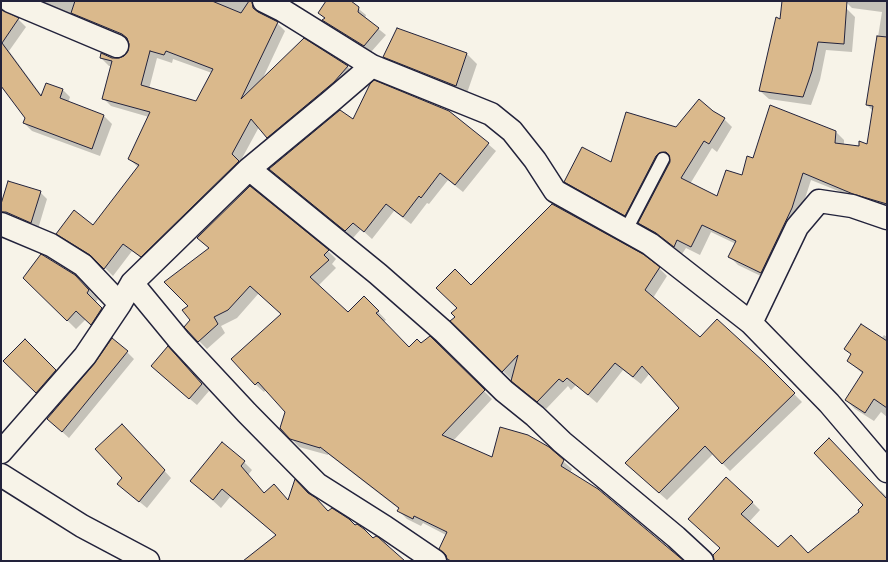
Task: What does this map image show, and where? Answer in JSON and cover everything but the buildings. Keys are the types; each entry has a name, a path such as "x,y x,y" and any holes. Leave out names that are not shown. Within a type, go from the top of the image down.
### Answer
{"street":[{"path":"10,1 117,46"},
{"path":"264,1 282,10 372,66 491,114 512,131 535,160 555,192 650,244 751,323 829,404 887,471"},
{"path":"1,452 86,356 132,283 249,169 372,66"},
{"path":"249,169 378,274 443,331 504,391 562,442 676,537 702,561"},
{"path":"751,323 797,226 819,201 852,206 887,218"},
{"path":"1,224 51,245 83,265 120,304"},
{"path":"132,283 179,340 246,412 317,484 385,526 434,561"},
{"path":"1,474 82,526 148,561"}],"lane":[{"path":"626,230 663,159"}]}
